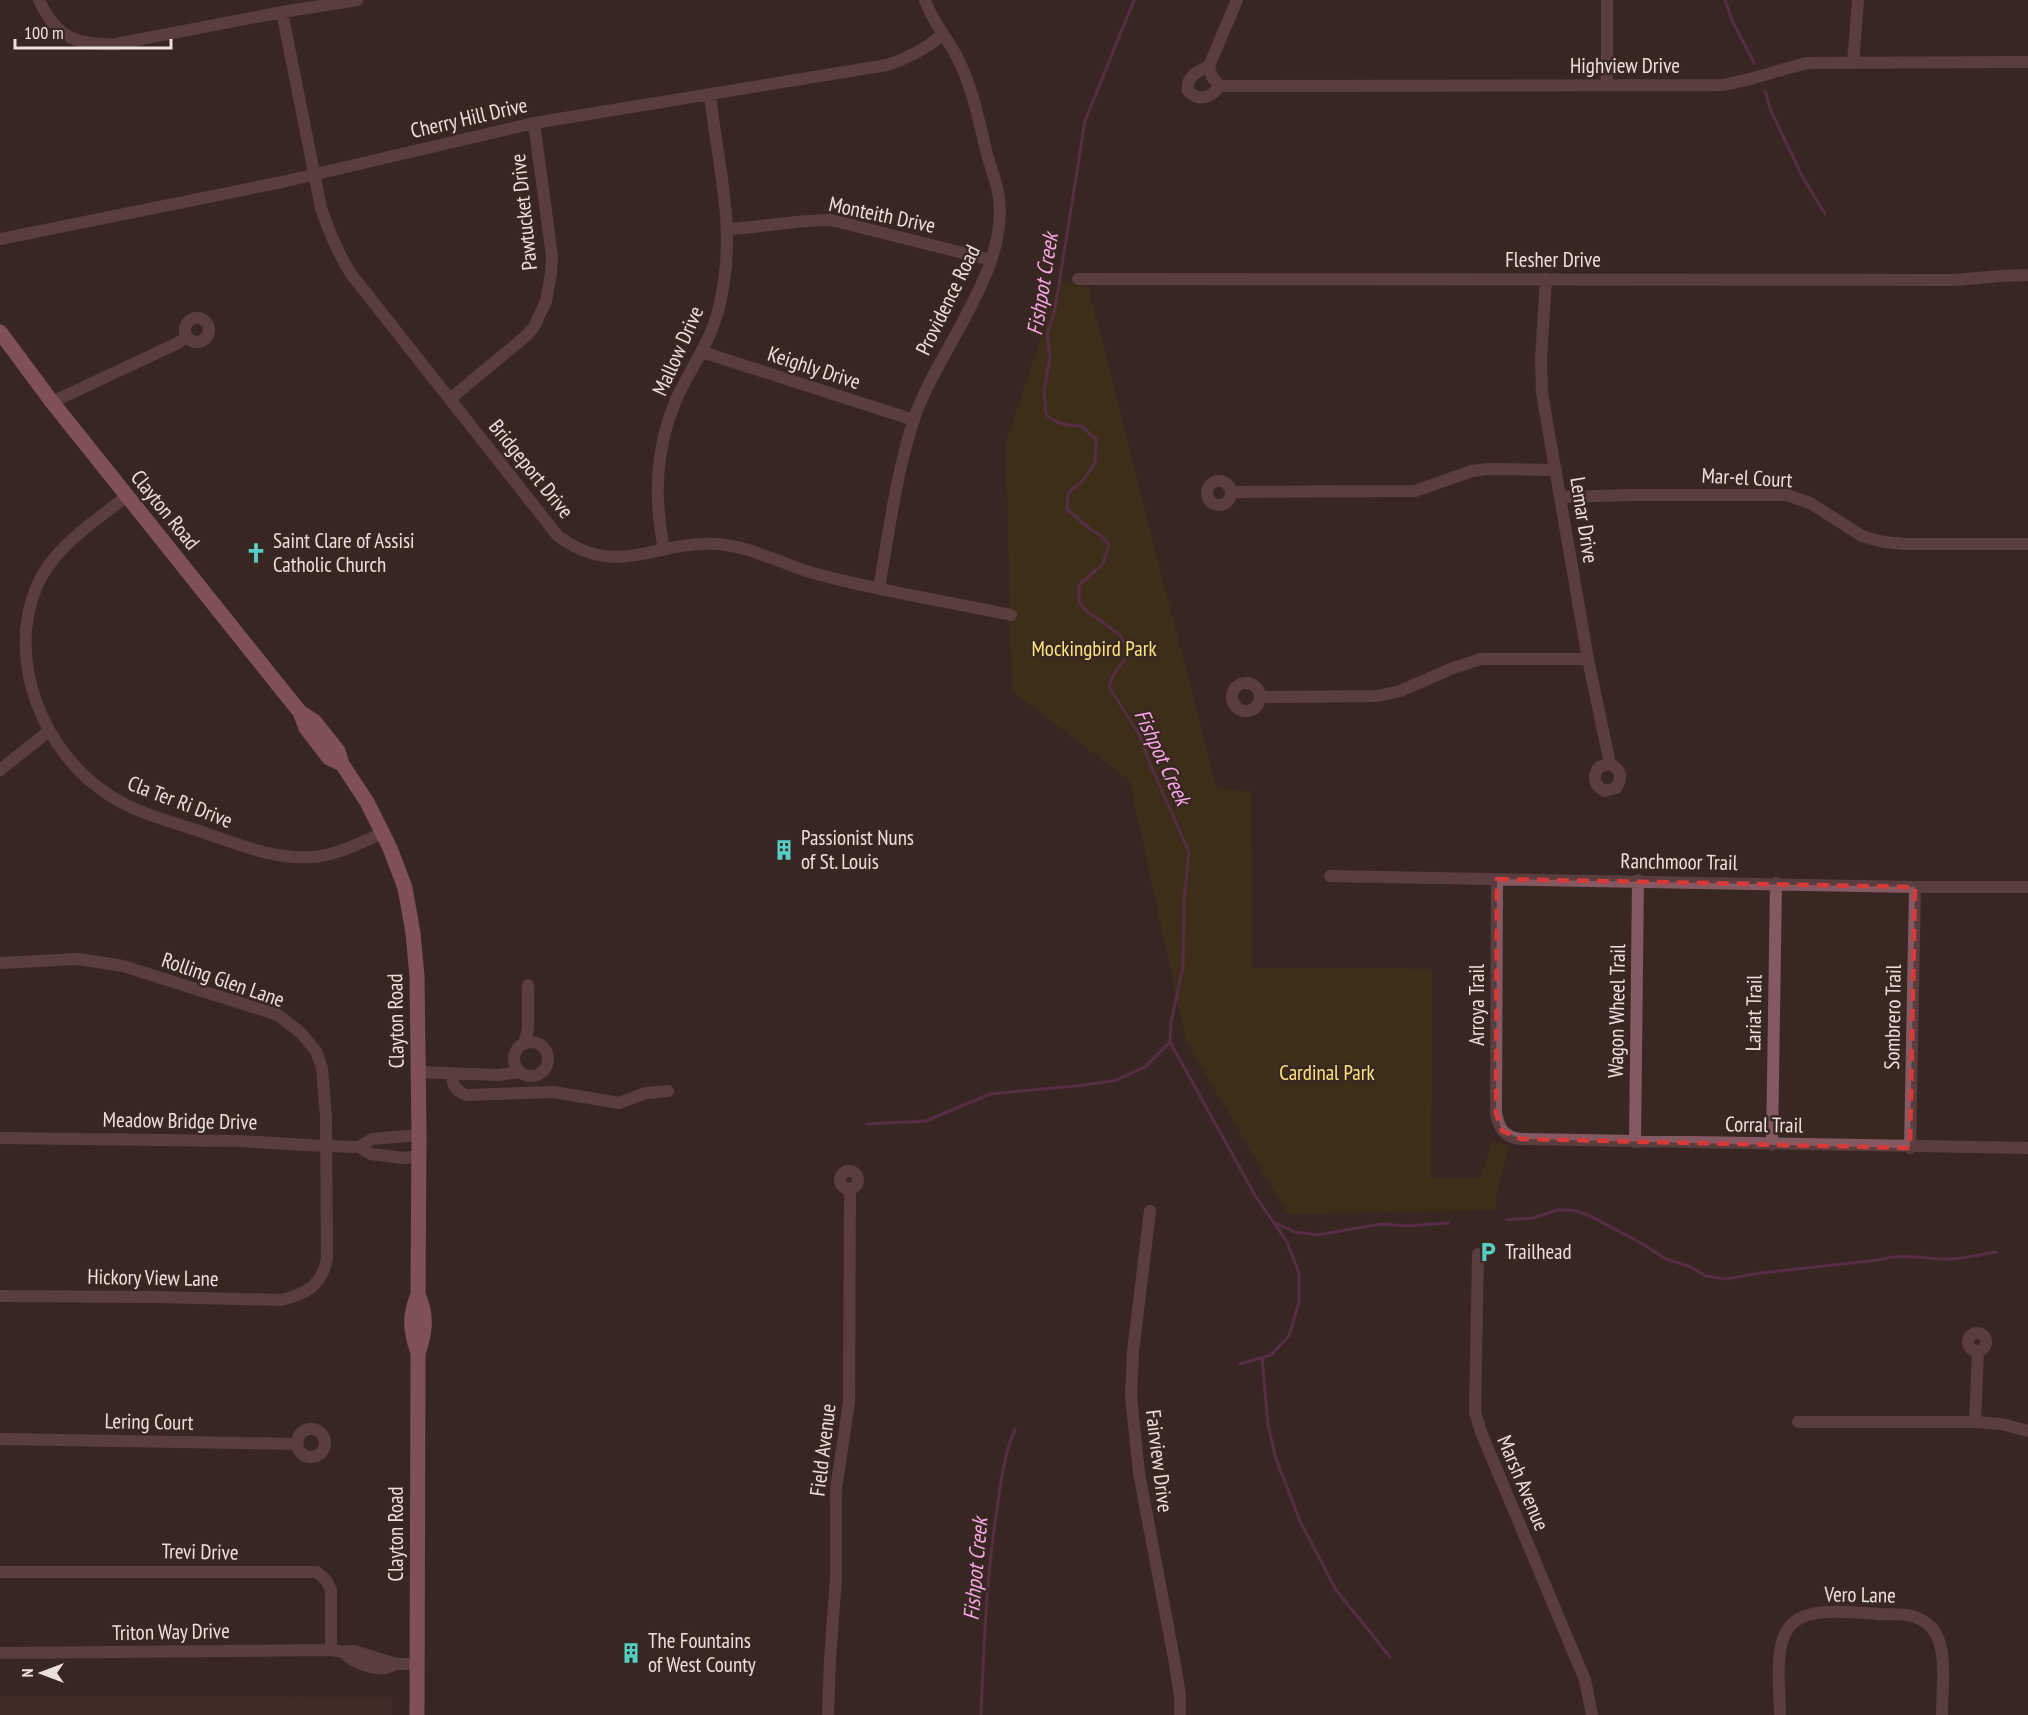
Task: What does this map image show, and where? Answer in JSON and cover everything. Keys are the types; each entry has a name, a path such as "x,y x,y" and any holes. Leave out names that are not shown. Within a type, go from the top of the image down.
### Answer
{"main road":[{"name":"Clayton Road","path":"0,332 52,402 300,712 314,721 338,751 342,764 367,802 383,833 405,888 413,933 417,976 418,1294 425,1310 425,1334 418,1353 417,1715"}],"street":[{"path":"39,0 48,19 58,30 84,44 98,45 116,44 357,0"},
{"name":"Providence Road","path":"879,588 895,496 914,420 935,372 974,300 991,260 1000,217 997,187 968,80 957,57 929,12 925,0"},
{"name":"Highview Drive","path":"1237,0 1209,66 1191,77 1187,84 1188,92 1195,98 1205,98 1215,93 1220,86 1722,85 1755,79 1788,67 1808,63 2028,62"},
{"path":"1607,0 1607,85"},
{"path":"1853,63 1858,0"},
{"name":"Bridgeport Drive","path":"282,12 321,208 341,257 351,273 450,399 565,541 579,550 608,558 624,558 700,544 719,544 813,573 1011,615"},
{"name":"Cherry Hill Drive","path":"0,239 314,174 534,123 887,65 927,48 943,34"},
{"path":"1209,66 1212,77 1220,86"},
{"name":"Mallow Drive","path":"664,550 656,496 662,451 675,402 702,352 719,308 728,229 724,183 710,94"},
{"name":"Pawtucket Drive","path":"450,399 526,336 546,301 552,256 534,123"},
{"name":"Monteith Drive","path":"728,229 810,220 831,220 991,260"},
{"name":"Flesher Drive","path":"1078,279 1955,280 2028,275"},
{"name":"Lemar Drive","path":"1546,279 1541,358 1542,393 1588,659 1610,764"},
{"path":"52,402 178,343 186,337"},
{"name":"Keighly Drive","path":"702,352 914,420"},
{"path":"1231,492 1415,491 1472,471 1556,470"},
{"name":"Mar-el Court","path":"1561,497 1787,495 1810,503 1862,536 1883,542 2028,544"},
{"name":"Cla Ter Ri Drive","path":"127,496 61,550 36,588 27,629 26,650 35,700 49,731 75,766 108,795 134,809 253,850 282,857 334,854 383,833"},
{"path":"1260,697 1378,696 1400,692 1454,668 1481,659 1588,659"},
{"path":"0,770 49,731"},
{"name":"Ranchmoor Trail","path":"1330,876 1915,887 2028,886"},
{"name":"Arroya Trail","path":"1497,879 1496,1113 1502,1131"},
{"name":"Wagon Wheel Trail","path":"1635,1142 1638,880"},
{"name":"Lariat Trail","path":"1772,1144 1776,883"},
{"name":"Sombrero Trail","path":"1910,1148 1915,887"},
{"name":"Rolling Glen Lane","path":"0,963 58,958 123,966 278,1016 301,1033 316,1050 322,1068 327,1258 319,1281 303,1292"},
{"path":"524,1044 528,1029 528,985"},
{"path":"535,1042 540,1044 547,1053 548,1063 543,1072 534,1077 528,1077 519,1072 516,1067 514,1056 524,1044 535,1042"},
{"path":"418,1072 498,1076 519,1072"},
{"path":"452,1073 453,1086 458,1092 466,1095 554,1092 619,1103 646,1093 668,1091"},
{"name":"Corral Trail","path":"1502,1131 1510,1137 1521,1139 1910,1148 2028,1148"},
{"name":"Meadow Bridge Drive","path":"359,1147 372,1139 419,1135"},
{"name":"Meadow Bridge Drive","path":"0,1138 239,1141 359,1147 371,1154 404,1158 419,1156"},
{"name":"Field Avenue","path":"828,1715 837,1579 836,1489 849,1402 850,1188"},
{"name":"Fairview Drive","path":"1150,1211 1133,1352 1131,1396 1139,1473 1175,1664 1180,1696 1180,1715"},
{"name":"Marsh Avenue","path":"1478,1254 1474,1412 1585,1680 1592,1715"},
{"name":"Hickory View Lane","path":"0,1296 281,1300 303,1292"},
{"path":"1975,1422 1978,1351"},
{"path":"1798,1422 1975,1422 2002,1424 2028,1431"},
{"name":"Lering Court","path":"0,1439 298,1444"},
{"name":"Trevi Drive","path":"0,1572 317,1572 326,1580 331,1590 337,1651"},
{"name":"Vero Lane","path":"1780,1715 1780,1646 1785,1634 1791,1624 1802,1618 1828,1611 1912,1616 1928,1625 1935,1632 1941,1645 1942,1715"},
{"name":"Triton Way Drive","path":"0,1653 337,1651 348,1658 370,1666 386,1668 396,1664 417,1664"}],"highlighted area":[{"path":"1497,879 1915,887 1910,1148 1521,1139 1502,1131 1496,1113"}],"shaded area":[{"path":"0,1696 393,1697 392,1715 0,1715"}],"green space":[{"path":"1060,281 1088,288 1216,788 1251,792 1252,968 1432,969 1431,1178 1481,1178 1493,1141 1509,1147 1496,1194 1495,1210 1288,1214 1186,1041 1130,781 1012,691 1006,443"}],"waterway":[{"name":"Fishpot Creek","path":"1134,0 1085,121 1055,309 1047,335 1050,357 1044,391 1046,415 1057,422 1081,426 1096,439 1095,463 1082,481 1068,493 1067,509 1109,544 1103,564 1079,585 1079,603 1119,634 1129,650 1109,687 1139,734 1189,852 1184,899 1183,967 1171,1022 1170,1042 1256,1197 1287,1242 1299,1273 1299,1302 1289,1336 1271,1355 1240,1364"},
{"path":"1725,0 1731,18 1754,63"},
{"path":"1765,91 1771,111 1802,176 1825,214"},
{"path":"866,1124 926,1121 990,1094 1114,1081 1145,1067 1170,1042"},
{"path":"1506,1220 1533,1218 1557,1210 1572,1210 1588,1215 1666,1259 1691,1267 1706,1276 1726,1279 1897,1257 1956,1259 1996,1252"},
{"path":"1275,1223 1295,1232 1317,1235 1382,1224 1406,1226 1448,1223"},
{"path":"1262,1357 1268,1425 1276,1459 1300,1521 1336,1590 1390,1657"},
{"name":"Fishpot Creek","path":"981,1715 990,1560 1003,1468 1015,1429"}],"place":[{"name":"Saint Clare of Assisi Catholic Church","path":"256,553"},
{"name":"Passionist Nuns of St. Louis","path":"784,850"},
{"name":"Trailhead","path":"1488,1252"},
{"name":"The Fountains of West County","path":"631,1653"}],"park label":[{"name":"Mockingbird Park","path":"1094,649"},
{"name":"Cardinal Park","path":"1327,1073"}]}
